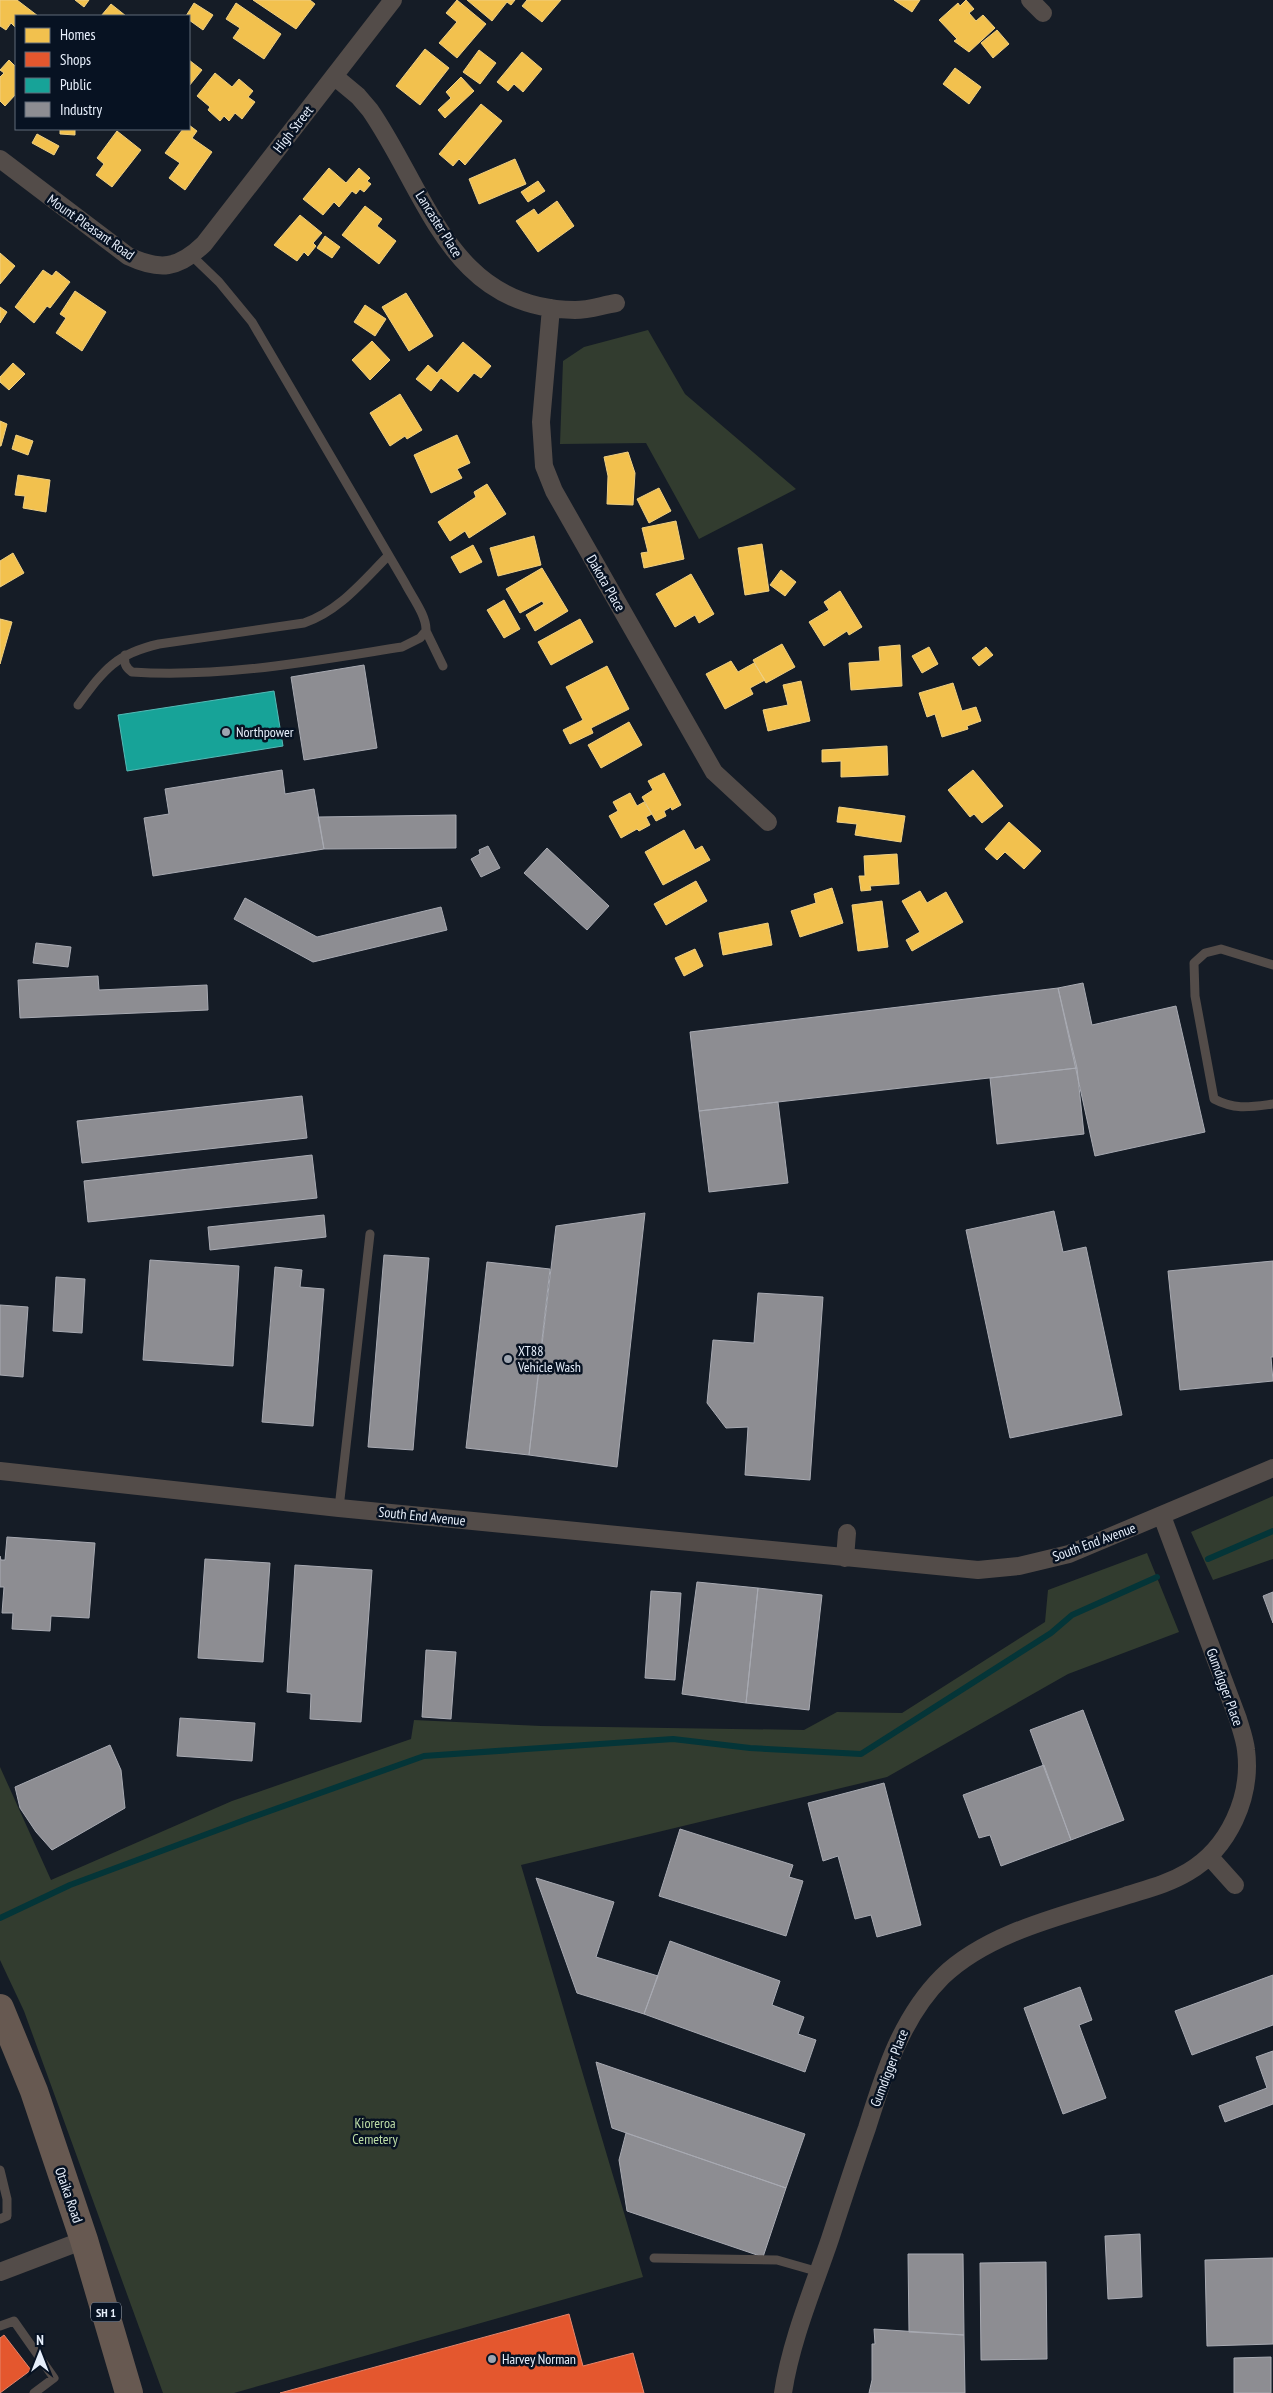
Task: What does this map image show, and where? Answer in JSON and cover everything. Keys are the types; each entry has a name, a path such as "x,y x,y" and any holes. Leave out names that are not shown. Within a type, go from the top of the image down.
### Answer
{"highway":[{"name":"Otaika Road","path":"0,2008 34,2091 84,2240 129,2390"}],"street":[{"name":"High Street","path":"192,256 204,244 393,0"},
{"path":"1030,0 1043,13"},
{"name":"Lancaster Place","path":"334,76 358,96 380,124 442,234 464,264 480,278 503,292 530,304 551,308 578,310 616,303"},
{"name":"Mount Pleasant Road","path":"0,159 128,256 143,263 156,265 182,262 192,256"},
{"name":"Dakota Place","path":"551,308 541,430 544,466 554,491 714,772 768,822"},
{"name":"South End Avenue","path":"0,1471 339,1508 978,1570 1019,1566 1069,1554 1273,1468"},
{"name":"Gumdigger Place","path":"783,2393 800,2327 881,2084 903,2029 921,2002 942,1977 967,1956 993,1942 1053,1918 1169,1882 1189,1872 1209,1856 1223,1841 1241,1804 1247,1777 1246,1749 1238,1719 1162,1516"},
{"path":"845,1558 847,1532"},
{"path":"1209,1856 1235,1885"},
{"path":"0,2272 84,2240"}],"lane":[{"path":"192,256 219,282 252,322 421,614 426,631 443,666"},
{"path":"78,704 103,671 125,655 139,648 304,623 321,617 351,594 388,556"},
{"path":"125,655 124,663 132,672 178,673 235,670 402,647 420,638 426,631"},
{"path":"1273,964 1221,949 1205,953 1194,963 1195,996 1214,1100 1228,1107 1273,1104"},
{"path":"339,1508 370,1234"},
{"path":"0,2170 7,2199 7,2216 0,2219"},
{"path":"654,2258 778,2260 819,2272"},
{"path":"0,2326 14,2321 54,2378 34,2393"}],"green space":[{"path":"648,330 685,394 796,489 699,539 646,443 560,444 563,361 584,347"},
{"path":"1273,1496 1273,1559 1213,1580 1191,1532"},
{"name":"Kioreroa Cemetery","path":"1147,1553 1179,1632 1068,1674 887,1777 521,1865 643,2277 234,2393 163,2393 24,2011 0,1960 0,1767 51,1880 232,1801 411,1739 414,1720 541,1726 804,1730 837,1712 902,1713 1045,1622 1048,1590"}],"building: Homes":[{"path":"0,0 17,0 37,15 15,15 15,27 11,23 6,30 0,26"},
{"path":"75,0 89,0 84,7"},
{"path":"253,0 310,0 315,4 296,29"},
{"path":"457,0 486,24 457,58 439,43 457,22 446,13"},
{"path":"467,0 515,0 511,5 507,2 492,21"},
{"path":"527,0 561,0 542,22 522,6"},
{"path":"894,0 920,0 912,12"},
{"path":"966,0 974,9 969,13 976,21 983,15 995,28 969,52 954,41 957,39 939,20 958,3 960,6"},
{"path":"194,3 213,15 203,30 190,21 190,15 187,15"},
{"path":"236,3 281,34 264,59 233,38 240,28 226,19"},
{"path":"111,4 125,15 102,15"},
{"path":"997,30 1009,44 993,58 981,43"},
{"path":"425,49 449,68 420,105 396,86"},
{"path":"479,50 496,63 480,84 463,72"},
{"path":"522,52 542,69 523,92 514,84 508,91 497,82"},
{"path":"9,60 15,66 15,95 5,106 0,101 0,77 4,73 0,70"},
{"path":"190,61 202,70 190,85"},
{"path":"955,68 981,87 969,104 943,84"},
{"path":"215,73 232,87 239,79 253,91 248,97 255,102 242,119 235,113 229,121 224,116 220,121 208,110 210,107 197,96"},
{"path":"461,77 474,91 445,118 438,110 451,98 446,92"},
{"path":"481,104 502,121 465,165 459,159 453,166 439,154"},
{"path":"190,126 197,131 192,138 212,152 185,190 169,178 180,163 165,153 182,130 190,130"},
{"path":"60,130 75,130 75,135 60,134"},
{"path":"117,131 141,150 112,187 96,175 104,164 97,158"},
{"path":"37,134 59,146 54,155 32,143"},
{"path":"515,159 526,184 479,204 469,179"},
{"path":"329,168 346,183 359,168 370,178 367,181 371,184 364,192 360,189 356,194 352,191 339,207 334,202 323,215 303,199"},
{"path":"538,181 545,191 528,202 521,192"},
{"path":"557,201 574,226 538,252 516,221 534,209 538,215"},
{"path":"365,206 382,219 377,226 396,241 379,264 342,235"},
{"path":"300,215 322,233 313,243 316,246 308,256 304,252 297,261 274,245"},
{"path":"325,236 340,247 332,258 317,248"},
{"path":"0,253 15,266 0,284"},
{"path":"43,270 52,276 56,271 70,282 50,308 47,306 34,323 15,307"},
{"path":"75,291 106,312 82,351 56,333 66,318 60,314"},
{"path":"406,293 433,336 409,351 382,307"},
{"path":"365,305 386,319 375,336 354,322"},
{"path":"0,307 7,312 0,323"},
{"path":"372,341 390,360 370,380 352,360"},
{"path":"463,342 491,366 481,378 474,373 458,392 441,378 431,391 416,379 428,365 437,373"},
{"path":"13,363 25,374 9,390 0,382 0,377"},
{"path":"400,394 422,430 407,439 405,436 390,446 370,413"},
{"path":"0,421 7,424 1,446 0,446"},
{"path":"16,435 33,441 28,455 12,449"},
{"path":"457,435 470,463 457,469 462,478 431,493 414,455"},
{"path":"628,452 635,473 633,505 607,504 608,476 604,457"},
{"path":"18,475 50,480 46,512 23,508 25,496 15,495"},
{"path":"487,484 506,514 469,538 465,531 450,541 438,522 476,497 474,492"},
{"path":"659,488 671,511 649,523 637,499"},
{"path":"676,521 684,559 644,568 641,553 648,552 642,528"},
{"path":"534,536 541,565 498,576 490,548"},
{"path":"762,544 769,591 745,595 738,548"},
{"path":"473,545 482,562 460,573 451,557"},
{"path":"13,553 24,573 0,587 0,561"},
{"path":"542,568 568,611 535,631 526,615 544,604 542,601 520,613 506,589"},
{"path":"781,570 796,582 785,596 770,585"},
{"path":"691,574 714,614 699,623 695,615 675,627 656,594"},
{"path":"840,591 862,627 849,635 847,631 824,646 809,622 829,610 824,602"},
{"path":"504,600 520,629 504,638 487,610"},
{"path":"0,619 12,622 0,664"},
{"path":"580,619 593,642 551,665 538,642"},
{"path":"782,644 795,667 766,683 753,660"},
{"path":"900,645 902,686 851,690 849,663 880,661 879,647"},
{"path":"929,647 938,664 922,673 912,656"},
{"path":"986,647 993,655 979,666 972,658"},
{"path":"731,661 738,672 754,663 765,680 750,688 753,694 725,709 706,674"},
{"path":"607,666 629,709 591,728 593,733 570,744 563,730 583,720 566,687"},
{"path":"801,681 810,721 768,731 763,710 788,705 783,685"},
{"path":"953,683 962,711 976,707 981,721 967,726 968,729 942,737 935,714 927,717 919,693"},
{"path":"629,722 642,745 601,768 588,745"},
{"path":"887,746 888,775 841,777 841,761 822,762 822,750"},
{"path":"973,770 1003,806 982,823 974,814 970,817 948,790"},
{"path":"664,773 681,805 672,810 671,807 664,811 666,816 656,821 642,797 653,790 648,781"},
{"path":"630,793 637,806 644,802 652,814 646,817 650,825 639,831 637,829 621,838 609,816 618,811 613,802"},
{"path":"839,807 905,816 901,842 855,835 857,824 837,822"},
{"path":"1009,822 1041,851 1024,869 1005,852 997,860 985,849"},
{"path":"684,830 695,850 702,846 710,860 663,885 645,852"},
{"path":"897,854 899,884 870,886 871,890 861,891 859,876 865,876 864,856"},
{"path":"696,881 707,901 666,925 654,904"},
{"path":"832,888 843,923 800,937 791,911 816,903 814,894"},
{"path":"920,891 927,903 946,892 963,922 912,951 906,940 920,932 902,901"},
{"path":"882,901 888,947 858,951 852,905"},
{"path":"768,923 772,945 723,955 719,933"},
{"path":"695,949 703,966 684,976 675,958"}],"building: Shops":[{"name":"Harvey Norman","path":"569,2314 583,2366 633,2353 644,2393 280,2393"},
{"path":"4,2335 31,2370 0,2393 0,2338"}],"building: Public":[{"path":"274,691 283,746 127,771 118,715"}],"building: Industry":[{"path":"364,665 377,748 304,760 291,677"},
{"path":"282,770 285,794 314,789 324,849 153,876 144,818 169,814 165,789"},
{"path":"456,815 456,848 324,849 318,817"},
{"path":"488,846 500,868 481,877 471,859 480,854 479,850"},
{"path":"547,848 609,906 587,930 524,873"},
{"path":"245,898 317,937 441,907 447,930 313,962 234,919"},
{"path":"36,943 71,947 68,967 33,963"},
{"path":"98,976 99,990 207,985 208,1010 20,1018 18,980"},
{"path":"1083,983 1092,1025 1176,1006 1205,1132 1095,1156 1058,988"},
{"path":"1058,988 1077,1068 699,1111 690,1032"},
{"path":"1077,1068 1084,1134 997,1144 990,1078"},
{"path":"302,1096 307,1138 82,1163 77,1121"},
{"path":"778,1102 788,1183 709,1192 699,1111"},
{"path":"312,1155 317,1198 88,1222 84,1181"},
{"path":"1054,1211 1063,1252 1086,1247 1122,1415 1010,1438 966,1230"},
{"path":"645,1213 617,1467 529,1455 556,1226"},
{"path":"324,1215 326,1237 210,1250 208,1227"},
{"path":"384,1255 429,1258 413,1450 368,1447"},
{"path":"150,1260 239,1266 233,1366 143,1360"},
{"path":"1273,1261 1273,1357 1271,1357 1273,1381 1180,1390 1168,1271"},
{"name":"XT88 Vehicle Wash","path":"487,1262 550,1269 529,1455 466,1448"},
{"path":"275,1267 302,1270 300,1287 324,1289 313,1426 262,1422"},
{"path":"56,1277 85,1279 82,1333 53,1331"},
{"path":"758,1293 823,1297 810,1480 745,1475 748,1427 726,1428 707,1403 713,1340 754,1343"},
{"path":"0,1305 28,1307 23,1377 0,1375"},
{"path":"7,1537 95,1543 89,1618 51,1616 50,1631 12,1629 13,1613 2,1613 4,1587 0,1587 0,1556 1,1560 5,1560"},
{"path":"205,1559 270,1563 263,1662 198,1658"},
{"path":"295,1565 372,1570 361,1722 310,1719 311,1694 287,1692"},
{"path":"697,1582 758,1588 746,1703 682,1694"},
{"path":"758,1588 822,1595 809,1710 746,1703"},
{"path":"651,1591 681,1593 675,1680 645,1678"},
{"path":"1273,1592 1273,1623 1263,1596"},
{"path":"426,1650 456,1652 451,1719 422,1717"},
{"path":"1083,1710 1124,1820 1071,1840 1030,1730"},
{"path":"180,1718 255,1723 252,1761 177,1756"},
{"path":"110,1745 121,1770 125,1808 52,1850 36,1832 20,1808 15,1787"},
{"path":"1044,1765 1071,1840 1001,1866 990,1835 979,1838 963,1795"},
{"path":"884,1783 921,1925 877,1937 871,1915 855,1919 838,1856 823,1861 808,1803"},
{"path":"680,1829 793,1865 789,1877 803,1881 786,1936 659,1896"},
{"path":"536,1878 614,1902 596,1957 658,1976 644,2014 577,1993"},
{"path":"670,1941 780,1981 772,2005 804,2017 798,2034 816,2040 805,2072 644,2014"},
{"path":"1273,1975 1273,2025 1192,2055 1175,2011"},
{"path":"1080,1987 1092,2020 1079,2025 1106,2098 1063,2114 1024,2008"},
{"path":"1273,2051 1273,2104 1225,2122 1219,2106 1267,2088 1256,2057"},
{"path":"596,2062 805,2134 786,2188 612,2128"},
{"path":"626,2133 786,2188 763,2257 627,2211 619,2160"},
{"path":"1140,2234 1142,2297 1108,2299 1105,2236"},
{"path":"908,2254 963,2254 964,2335 909,2332"},
{"path":"1273,2258 1273,2344 1207,2346 1205,2260"},
{"path":"1046,2262 1047,2359 981,2360 980,2263"},
{"path":"874,2329 964,2335 965,2393 869,2393 872,2380 872,2344 875,2344"},
{"path":"1271,2357 1271,2393 1234,2393 1234,2358"}],"waterway":[{"path":"1208,1559 1273,1531"},
{"path":"0,1918 70,1885 424,1756 673,1739 750,1748 861,1754 1051,1633 1072,1615 1157,1577"}],"place":[{"name":"Northpower","path":"226,732"},
{"name":"XT88 Vehicle Wash","path":"508,1359"},
{"name":"Harvey Norman","path":"492,2359"}]}
